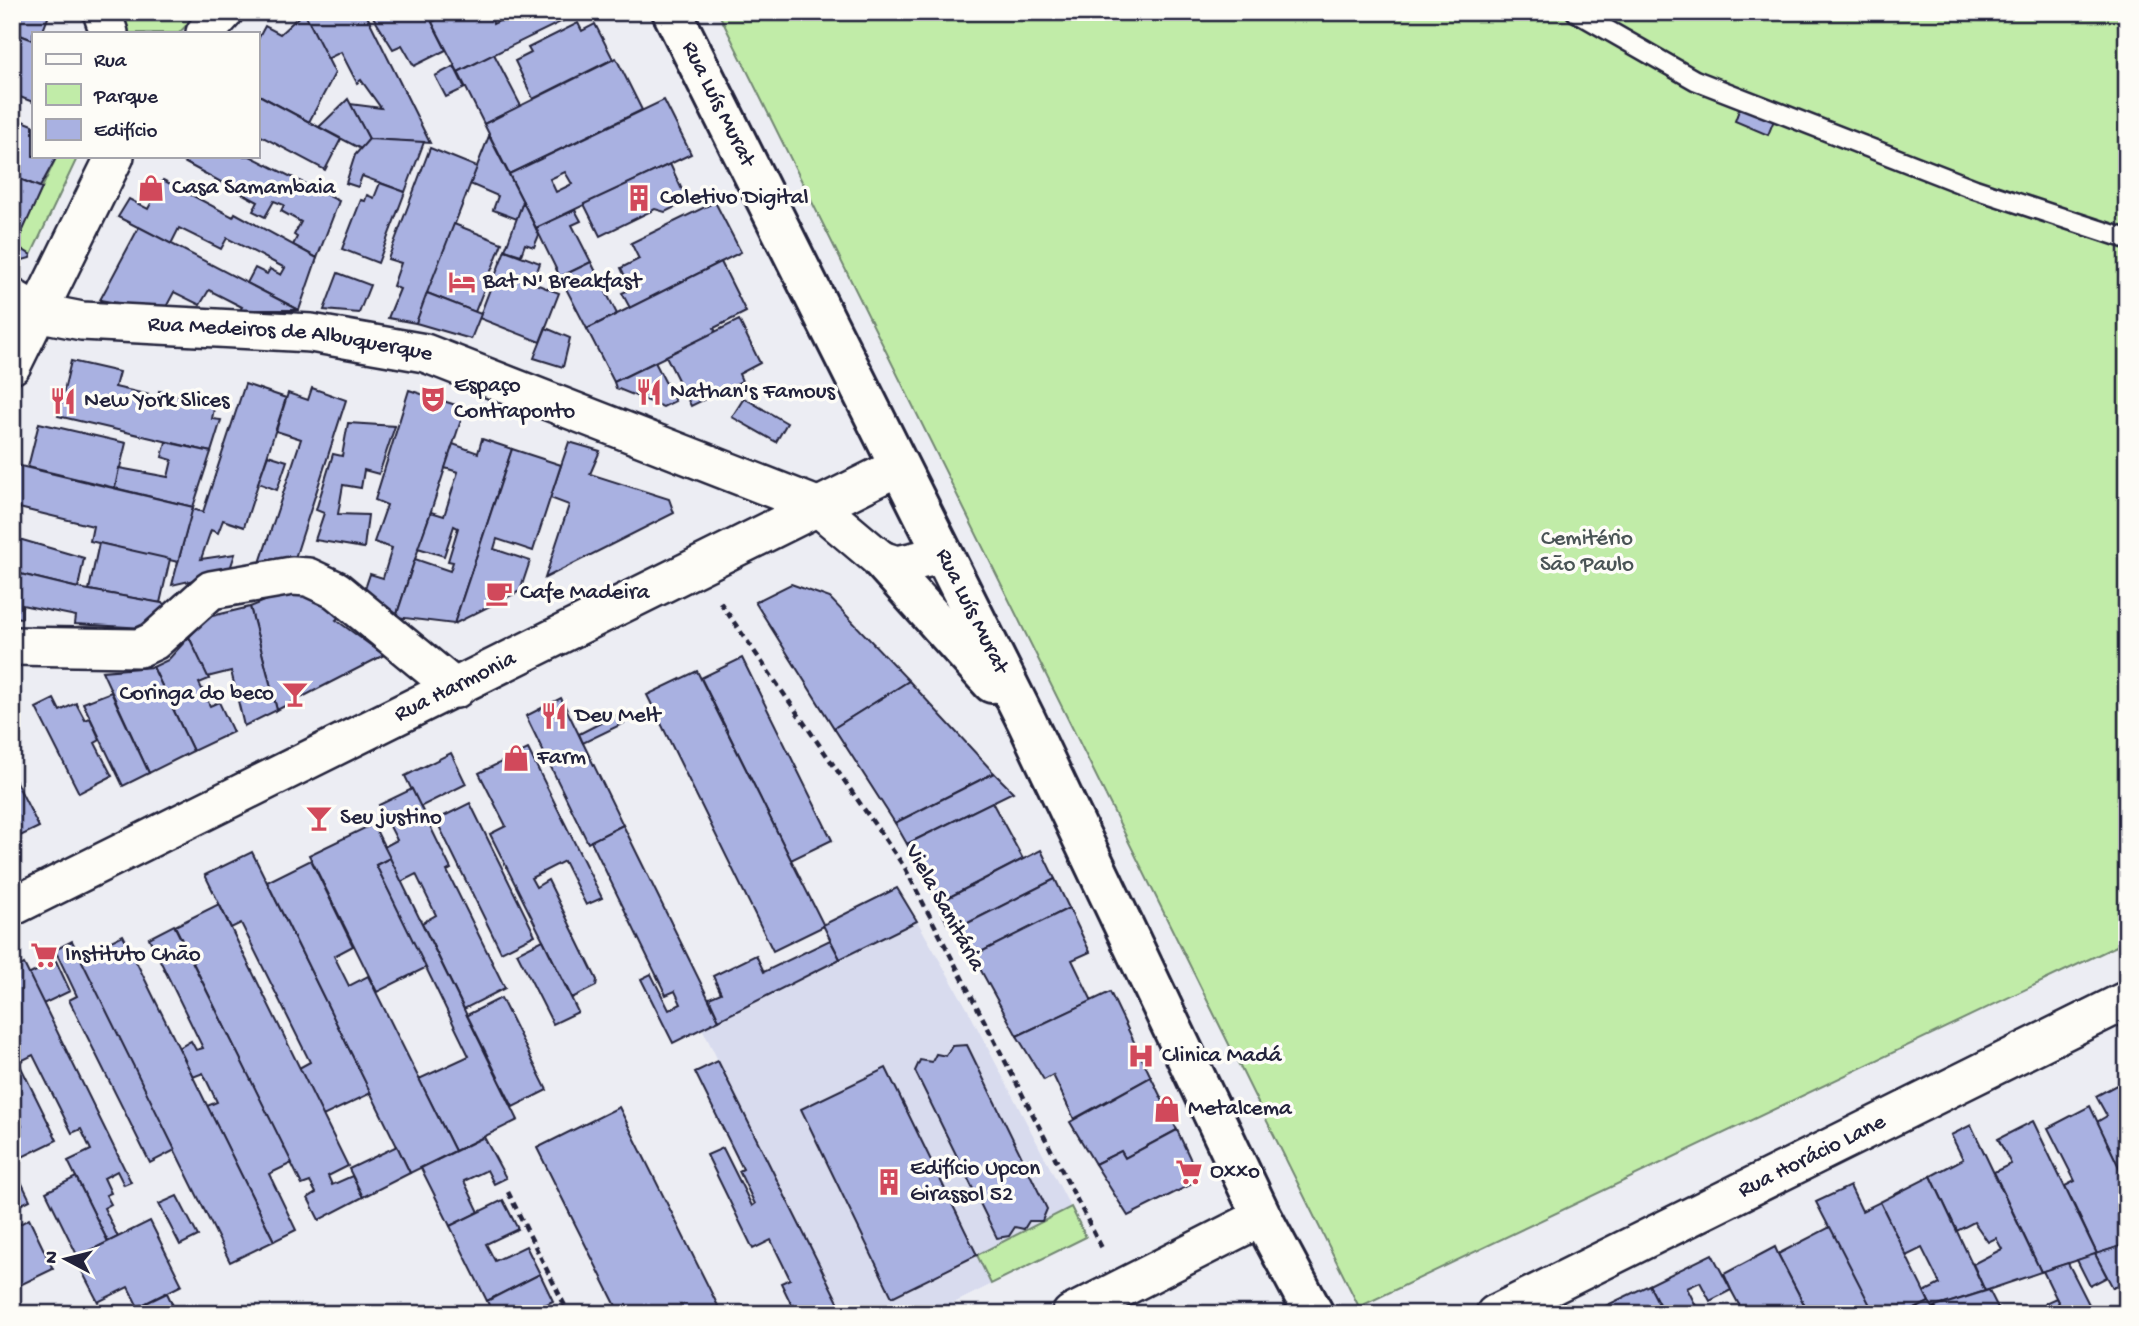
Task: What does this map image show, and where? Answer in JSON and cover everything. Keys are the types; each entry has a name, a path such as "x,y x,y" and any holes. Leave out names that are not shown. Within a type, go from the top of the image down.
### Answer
{"street":[{"path":"102,12 109,32"},
{"path":"206,32 224,12"},
{"name":"Rua Luís Murat","path":"672,12 1026,720 1262,1217 1314,1314"},
{"path":"12,365 24,305 114,158"},
{"name":"Rua Medeiros de Albuquerque","path":"24,305 82,321 311,333 425,353 817,506 881,560"},
{"name":"Rua Harmonia","path":"12,907 456,689 898,467"},
{"path":"881,560 897,565 942,555"},
{"path":"881,560 1026,720"},
{"path":"12,646 139,648 154,641 211,590 292,576 308,577 336,590 456,689"},
{"name":"Rua Horácio Lane","path":"1495,1314 2127,1000"},
{"path":"1071,1314 1262,1217"}],"lane":[{"path":"1576,12 1695,80 1975,189 2127,239"}],"path":[{"name":"Viela Sanitária","path":"696,568 905,868 1123,1288"},
{"path":"508,1192 569,1314"}],"shaded area":[{"path":"917,921 968,1010 1086,1237 932,1314 844,1314 702,1028"}],"green space":[{"path":"118,12 199,12 180,32 127,32"},
{"name":"Cemitério São Paulo","path":"718,12 2127,12 2127,941 1359,1307"},
{"path":"56,158 77,158 31,255 15,245"},
{"path":"1071,1207 1086,1237 991,1284 977,1255"}],"building":[{"path":"12,12 41,12 49,15 42,32 32,32 32,40 12,32"},
{"path":"304,12 365,12 430,143 369,139 350,104 381,108 361,80 357,83 341,52 327,59"},
{"path":"304,12 335,73 309,122 259,95 259,37 265,26 280,34"},
{"path":"370,12 427,12 446,50 414,66 402,45 393,49"},
{"path":"451,12 491,12 493,24 511,15 509,12 581,12 458,72 432,22"},
{"path":"578,23 582,31 595,24 613,59 533,99 515,61 531,53 528,48"},
{"path":"12,32 32,40 32,102 12,94"},
{"path":"494,54 521,106 484,124 458,72"},
{"path":"616,58 642,110 509,174 484,124"},
{"path":"454,66 465,88 446,97 435,76"},
{"path":"259,95 341,139 325,170 259,135"},
{"path":"348,99 369,139 361,149 319,127"},
{"path":"664,100 691,154 536,228 509,174","holes":["565,172 572,184 556,192 550,179"]},
{"path":"1742,102 1776,115 1768,135 1735,121"},
{"path":"12,117 32,125 32,158 56,158 40,187 12,176"},
{"path":"489,136 523,202 517,219 493,210 498,196 470,184"},
{"path":"369,139 424,142 405,192 362,176 358,187 346,183 355,155"},
{"path":"430,148 477,167 416,323 388,318 400,289 393,286 401,263 388,259"},
{"path":"184,158 254,158 339,201 317,258 293,245 297,237 294,235 301,222 281,211 284,205 274,201 265,217 253,211 258,202 182,161"},
{"name":"Coletivo Digital","path":"670,164 683,192 677,206 665,212 655,209 600,236 584,204"},
{"path":"12,176 42,188 20,237 12,234"},
{"path":"163,180 233,217 235,213 317,258 299,310 247,283 255,268 267,274 270,269 281,275 285,268 227,238 221,249 179,228 171,244 118,217 129,199 148,209"},
{"path":"380,183 405,192 378,263 342,249 361,200 365,201 367,195 374,198"},
{"path":"523,202 539,235 534,247 525,244 521,255 505,250"},
{"path":"715,202 741,252 630,308 622,293 631,289 621,268 639,259 631,243"},
{"path":"575,210 581,221 572,225 591,262 560,277 536,228"},
{"path":"454,224 502,243 475,312 427,293"},
{"path":"139,227 299,310 240,310 242,307 209,290 200,305 174,292 164,311 100,300"},
{"path":"12,243 31,255 30,258 12,263"},
{"path":"505,250 540,263 533,283 559,293 540,342 479,318"},
{"path":"591,262 617,314 587,329 560,277"},
{"path":"721,262 746,312 714,328 716,332 614,382 587,329"},
{"path":"338,273 370,285 359,313 324,310"},
{"path":"427,293 481,314 471,339 416,323"},
{"path":"739,320 760,363 739,374 742,381 691,406 666,356"},
{"path":"546,328 570,338 563,367 534,358"},
{"path":"71,361 119,372 115,387 158,397 159,391 215,403 212,419 221,420 211,452 58,416"},
{"path":"655,362 675,401 663,407 616,388 614,382"},
{"path":"245,384 286,398 244,527 223,520 218,533 211,530 201,559 235,554 229,572 172,585 192,509 203,512"},
{"path":"312,388 346,400 295,558 259,566 301,439 276,431 288,393 308,400"},
{"path":"409,390 465,408 396,617 364,592 370,574 383,578 392,548 374,542 387,505 375,500"},
{"path":"744,398 787,423 776,442 732,417"},
{"path":"39,423 126,443 115,488 28,467"},
{"path":"348,423 395,426 379,474 364,470 361,488 343,485 338,514 368,515 364,548 315,540 324,513 316,510 333,454 342,456"},
{"path":"482,439 512,449 454,624 396,617 415,559 450,571 453,562 448,561 458,528 454,526 444,556 418,548 431,512 444,516 458,472 445,468 453,444 478,453"},
{"path":"166,442 211,452 193,507 115,488 119,468 168,477 172,460 162,457"},
{"path":"569,442 600,451 590,474 669,499 674,513 545,578 569,505 550,498"},
{"path":"512,449 561,465 533,551 497,539 494,549 530,561 520,591 454,624"},
{"path":"268,455 287,461 277,490 258,483"},
{"path":"12,464 193,507 178,562 90,541 93,526 19,508 15,523 12,522"},
{"path":"12,537 84,558 78,588 12,572"},
{"path":"99,543 170,559 160,603 89,590"},
{"path":"12,572 78,588 167,604 145,628 75,624 76,616 22,605 22,618 12,617"},
{"path":"791,584 830,598 909,681 834,728 755,602"},
{"path":"292,590 311,595 341,615 336,620 384,655 277,710 250,607"},
{"path":"250,607 277,710 244,726 231,671 207,677 189,637 208,617"},
{"path":"189,637 209,679 199,683 210,706 219,702 233,732 193,751 153,667 168,660"},
{"path":"742,658 832,840 791,860 701,678"},
{"path":"153,667 193,751 149,773 102,671"},
{"path":"697,671 824,926 773,951 647,695"},
{"path":"909,681 994,773 895,823 834,728"},
{"path":"111,692 149,773 123,786 83,703"},
{"path":"561,698 623,825 588,843 526,716"},
{"path":"54,699 60,711 76,703 85,720 90,718 100,740 95,743 112,776 79,793 36,708"},
{"path":"620,713 624,723 583,743 579,734"},
{"path":"528,749 602,898 586,905 564,861 531,878 536,887 548,880 597,980 596,986 572,998 490,834 506,826 479,773"},
{"path":"451,753 466,784 420,807 405,776"},
{"path":"994,773 1013,792 907,844 895,823"},
{"path":"12,774 39,827 12,840"},
{"path":"412,789 451,869 447,871 505,988 464,1009 422,923 436,915 416,874 401,882 384,847 397,840 379,805"},
{"path":"992,802 1023,859 938,903 907,844"},
{"path":"470,803 535,935 501,952 436,820"},
{"path":"373,824 390,858 376,865 427,967 377,992 309,855"},
{"path":"623,825 719,1020 673,1043 641,979 651,974 669,1010 681,1004 675,991 666,995 591,841"},
{"path":"1041,850 1055,879 958,928 954,921 947,923 938,903"},
{"path":"252,852 371,1093 323,1116 299,1068 310,1062 241,923 231,928 205,875"},
{"path":"390,858 518,1120 455,1151 419,1079 469,1056 376,865"},
{"path":"311,860 353,946 334,956 349,986 368,976 455,1151 410,1173 267,882"},
{"path":"1055,879 1069,908 973,956 958,928"},
{"path":"897,888 917,921 840,959 823,925"},
{"path":"219,904 348,1166 328,1176 332,1185 352,1176 363,1197 319,1220 308,1198 316,1193 310,1182 302,1185 175,926"},
{"path":"1069,908 1090,952 1072,960 1092,1001 1017,1036 973,956"},
{"path":"174,925 292,1163 269,1174 296,1230 274,1241 207,1106 217,1102 203,1073 193,1077 179,1048 191,1041 196,1050 203,1048 149,938"},
{"path":"123,935 274,1241 230,1262 79,957"},
{"path":"543,940 578,1012 553,1024 517,953"},
{"path":"830,940 840,959 719,1020 709,998 721,993 713,976 756,955 764,972"},
{"path":"72,941 175,1150 150,1163 69,1000 77,996 55,950"},
{"path":"56,961 70,991 43,1004 28,975"},
{"path":"24,964 131,1182 124,1185 117,1171 104,1178 111,1193 106,1195 111,1204 104,1208 118,1237 108,1242 68,1161 91,1150 81,1129 72,1133 33,1055 19,1062 12,1049 12,971"},
{"path":"1110,992 1151,1077 1074,1119 1053,1075 1044,1080 1017,1036"},
{"path":"501,998 547,1090 513,1107 467,1015"},
{"path":"967,1045 1047,1209 1042,1221 1029,1221 1024,1229 1015,1227 1009,1236 997,1238 915,1071 920,1060 932,1062 936,1054 946,1056 952,1046"},
{"path":"12,1049 57,1140 12,1162 12,1123 16,1130 22,1126 12,1107"},
{"path":"718,1061 844,1314 796,1314 781,1283 790,1279 771,1240 753,1249 707,1155 723,1148 752,1206 755,1204 739,1171 743,1169 695,1072"},
{"name":"Edifício Upcon Girassol 52","path":"886,1068 977,1255 892,1297 801,1109"},
{"path":"1151,1077 1177,1130 1125,1158 1121,1151 1095,1164 1070,1122"},
{"path":"2122,1082 2127,1090 2127,1184 2097,1122 2107,1116 2096,1096"},
{"path":"2090,1106 2127,1184 2127,1244 2097,1254 2065,1186 2075,1181 2048,1128"},
{"path":"619,1107 722,1314 620,1314 537,1148"},
{"path":"2033,1121 2097,1254 2041,1272 1994,1172 2011,1164 1998,1139"},
{"path":"1971,1125 2041,1272 1985,1291 1973,1264 2002,1249 1996,1238 1988,1242 1974,1222 1957,1231 1931,1176 1963,1159 1951,1135"},
{"path":"1177,1130 1195,1169 1190,1185 1128,1216 1095,1164 1121,1151 1125,1158"},
{"path":"484,1137 506,1178 494,1184 487,1170 464,1181 479,1212 450,1226 421,1168"},
{"path":"397,1146 410,1173 363,1197 349,1169"},
{"path":"12,1163 30,1200 12,1209"},
{"path":"1931,1176 1985,1291 1932,1308 1924,1292 1940,1284 1922,1248 1906,1256 1880,1202"},
{"path":"76,1177 108,1242 78,1257 46,1192"},
{"path":"1850,1186 1862,1211 1880,1202 1929,1302 1905,1314 1874,1314 1816,1202"},
{"path":"177,1196 198,1236 180,1245 159,1204"},
{"path":"503,1200 518,1229 486,1244 495,1261 526,1246 540,1274 487,1301 450,1226"},
{"path":"29,1219 53,1269 12,1289 12,1228"},
{"path":"150,1221 182,1285 138,1307 128,1287 98,1302 75,1258"},
{"path":"1830,1227 1873,1311 1867,1314 1809,1314 1778,1254"},
{"path":"2127,1244 2127,1281 2113,1288 2095,1254"},
{"path":"1775,1247 1809,1314 1744,1314 1731,1290 1724,1274"},
{"path":"1712,1254 1731,1290 1710,1301 1700,1282 1687,1288 1700,1314 1664,1314 1649,1285"},
{"path":"2095,1254 2107,1277 2090,1286 2077,1260"},
{"path":"2068,1263 2094,1314 2064,1314 2043,1271"},
{"path":"540,1274 553,1301 526,1314 493,1314 487,1301"},
{"path":"1649,1285 1664,1314 1589,1314 1616,1301"},
{"path":"1989,1290 2001,1314 1938,1314 1935,1307"},
{"path":"167,1293 177,1314 141,1314 138,1307"},
{"path":"2056,1298 2064,1314 2050,1314 2045,1303"},
{"path":"1929,1302 1938,1314 1905,1314"}],"place":[{"name":"Casa Samambaia","path":"151,188"},
{"name":"Coletivo Digital","path":"639,198"},
{"name":"Bat N' Breakfast","path":"462,282"},
{"name":"Nathan's Famous","path":"649,392"},
{"name":"Espaço Contraponto","path":"433,399"},
{"name":"New York Slices","path":"63,401"},
{"name":"Cafe Madeira","path":"499,593"},
{"name":"Coringa do beco","path":"295,694"},
{"name":"Deu Melt","path":"554,716"},
{"name":"Farm","path":"516,758"},
{"name":"Seu justino","path":"319,818"},
{"name":"Instituto Chão","path":"44,955"},
{"name":"Clinica Madá","path":"1141,1056"},
{"name":"Metalcema","path":"1167,1109"},
{"name":"Oxxo","path":"1189,1172"},
{"name":"Edifício Upcon Girassol 52","path":"889,1182"}]}
